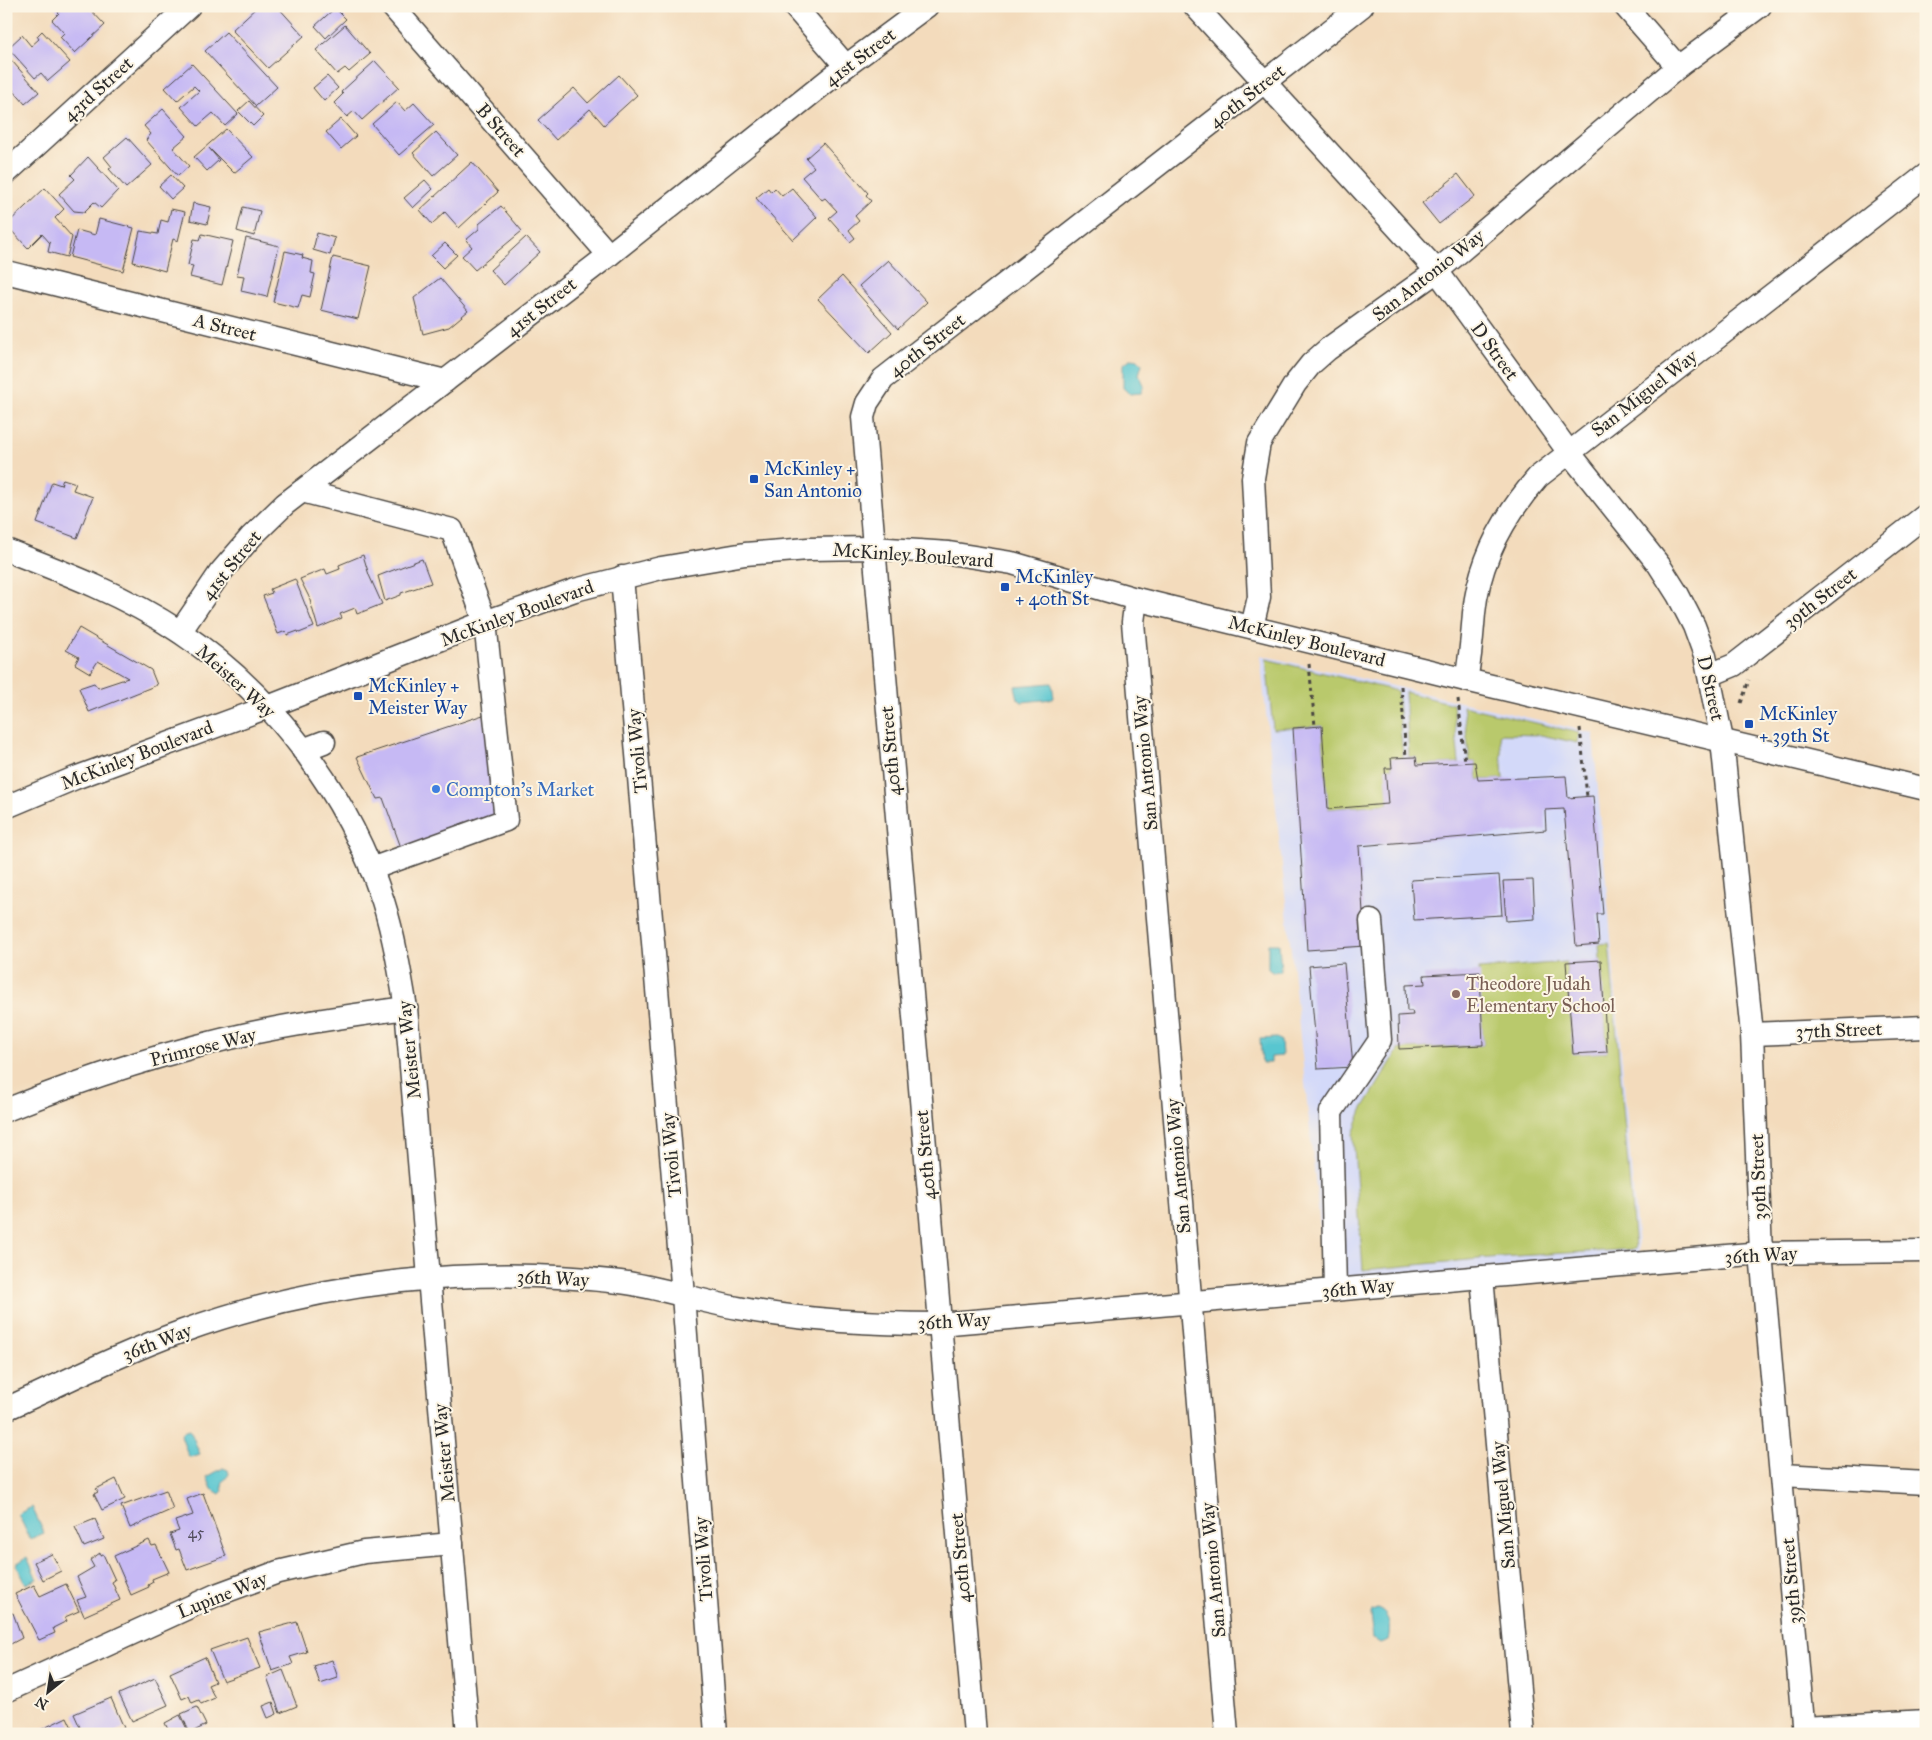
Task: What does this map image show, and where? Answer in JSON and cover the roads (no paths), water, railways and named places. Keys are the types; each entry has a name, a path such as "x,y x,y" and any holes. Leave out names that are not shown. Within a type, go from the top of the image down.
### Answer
{"street":[{"name":"43rd Street","path":"6,173 189,6"},
{"name":"B Street","path":"392,6 609,255"},
{"path":"794,6 846,66"},
{"name":"41st Street","path":"180,632 220,573 251,537 302,491 609,255 846,66 927,6"},
{"name":"D Street","path":"1195,6 1436,271 1568,451 1659,565 1674,587 1694,626 1710,675 1722,740"},
{"name":"40th Street","path":"975,1734 863,432 867,403 883,379 1362,6"},
{"path":"1625,6 1678,67"},
{"name":"San Antonio Way","path":"1252,627 1259,597 1253,478 1259,442 1286,397 1311,364 1436,271 1678,67 1760,6"},
{"name":"San Miguel Way","path":"1462,690 1472,652 1474,612 1478,589 1488,553 1501,525 1518,500 1538,477 1568,451 1926,175"},
{"name":"A Street","path":"6,272 445,381"},
{"path":"302,491 452,530 485,622 506,820 371,869"},
{"name":"39th Street","path":"1710,675 1734,665 1926,515"},
{"name":"McKinley Boulevard","path":"6,807 75,778 268,708 485,622 575,590 622,576 745,554 808,549 873,548 949,553 1012,563 1136,599 1252,627 1462,690 1722,740 1926,790"},
{"name":"Meister Way","path":"6,550 73,576 117,596 180,632 224,665 268,708 303,750 339,803 371,869 383,902 397,954 406,1008 468,1734"},
{"name":"Tivoli Way","path":"622,576 683,1295 716,1734"},
{"name":"San Antonio Way","path":"1136,599 1133,622 1227,1734"},
{"name":"39th Street","path":"1722,740 1752,1034 1761,1254 1804,1731"},
{"path":"303,750 324,742"},
{"path":"1335,1290 1330,1112 1380,1040 1372,920"},
{"name":"Primrose Way","path":"6,1110 129,1066 203,1045 328,1019 406,1008"},
{"name":"37th Street","path":"1752,1034 1926,1027"},
{"name":"36th Way","path":"6,1409 121,1355 203,1325 301,1298 352,1288 429,1279 506,1276 575,1278 623,1283 735,1308 791,1317 862,1324 939,1324 1761,1254 1926,1251"},
{"name":"San Miguel Way","path":"1482,1277 1523,1734"},
{"path":"1782,1475 1926,1483"},
{"name":"Lupine Way","path":"6,1691 216,1594 278,1572 364,1552 452,1544"},
{"path":"1804,1731 1926,1721"}],"water":[{"path":"1132,358 1138,359 1142,364 1139,374 1144,385 1141,393 1130,394 1123,388 1123,364"},
{"path":"1052,683 1054,698 1052,699 1022,702 1018,699 1015,686"},
{"path":"1268,944 1279,944 1281,971 1272,972 1268,969"},
{"path":"1277,1038 1281,1041 1282,1056 1271,1057 1271,1063 1262,1063 1260,1039"},
{"path":"190,1430 200,1454 191,1457 188,1455 181,1435 182,1432"},
{"path":"223,1468 228,1470 229,1474 223,1483 223,1491 220,1494 212,1489 207,1477"},
{"path":"32,1507 44,1533 30,1539 18,1514"},
{"path":"27,1557 37,1579 26,1584 16,1564"},
{"path":"1377,1609 1385,1614 1389,1626 1388,1640 1380,1643 1374,1639 1371,1614 1372,1611"}],"place":[{"name":"McKinley + San Antonio","path":"754,479"},
{"name":"McKinley + 40th St","path":"1005,587"},
{"name":"McKinley + Meister Way","path":"358,696"},
{"name":"McKinley + 39th St","path":"1749,724"},
{"name":"Compton's Market","path":"436,789"},
{"name":"Theodore Judah Elementary School","path":"1456,994"}]}
